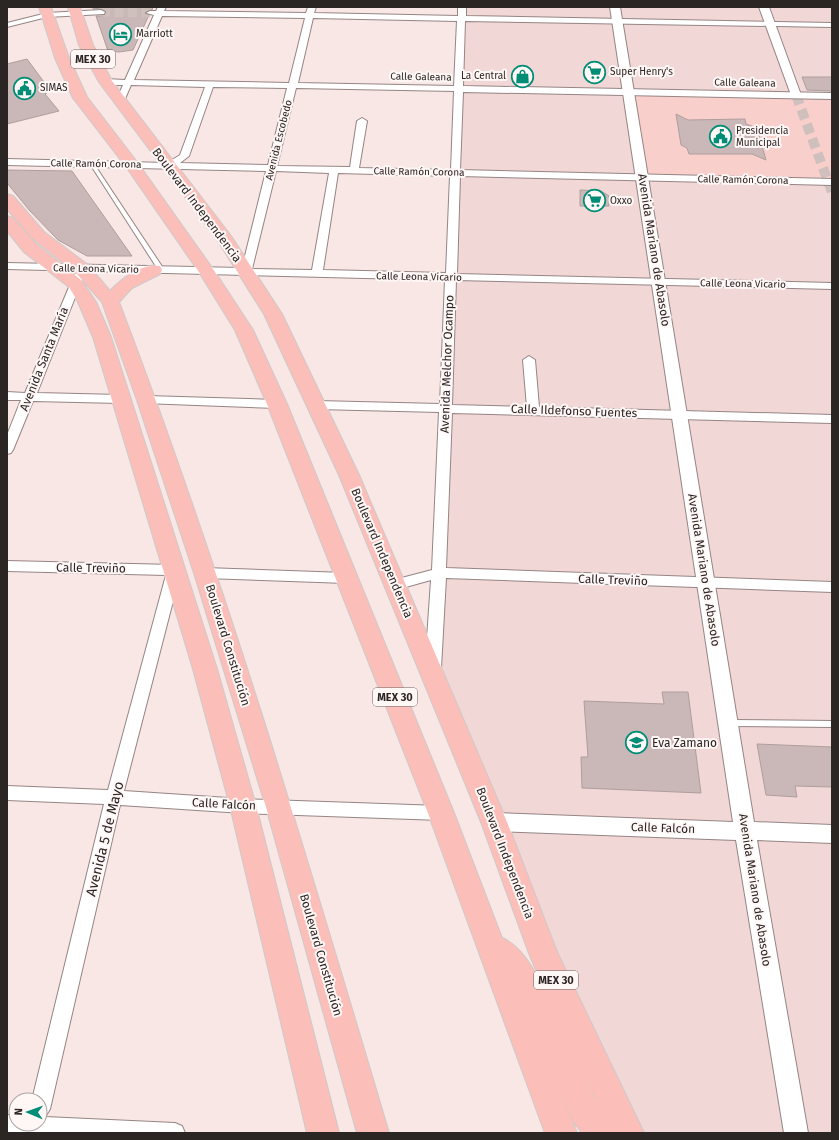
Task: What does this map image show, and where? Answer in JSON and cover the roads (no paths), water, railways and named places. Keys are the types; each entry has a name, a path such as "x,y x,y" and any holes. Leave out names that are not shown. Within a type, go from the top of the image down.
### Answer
{"main road":[{"name":"Boulevard Independencia","path":"75,10 86,45 106,82 225,238 273,314 349,475 494,822 544,956 628,1133"},
{"name":"MEX 30","path":"46,11 62,58 80,98 132,165 207,272 244,330 277,404 441,813 561,1133"},
{"path":"62,58 72,59 83,70 98,81 106,82"},
{"name":"Boulevard Constitución","path":"7,199 38,235 78,276 110,301 147,400 205,573 279,807 373,1133"},
{"name":"Boulevard Constitución","path":"7,221 22,240 53,268 78,276"},
{"path":"110,301 126,284 158,270"},
{"name":"Boulevard Constitución","path":"78,276 102,337 205,669 243,806 323,1133"},
{"path":"488,937 509,960 540,1010 584,1110 593,1122 611,1133"}],"street":[{"name":"Avenida Melchor Ocampo","path":"432,673 446,407 462,7"},
{"path":"764,7 796,95"},
{"path":"7,25 46,11 75,10 101,12"},
{"path":"150,13 161,10 311,11 462,18 616,14 770,24 832,25"},
{"path":"120,101 161,10"},
{"name":"Avenida Escobedo","path":"246,272 311,11"},
{"name":"Avenida Mariano de Abasolo","path":"616,14 643,177 745,831 796,1133"},
{"name":"Calle Galeana","path":"106,82 832,96"},
{"path":"169,166 184,156 210,84"},
{"path":"354,171 362,121"},
{"name":"Calle Ramón Corona","path":"7,162 832,182"},
{"path":"317,274 334,170"},
{"name":"Calle Leona Vicario","path":"7,266 53,268"},
{"name":"Calle Leona Vicario","path":"78,276 158,270 832,286"},
{"name":"Avenida Santa María","path":"7,450 78,276"},
{"path":"529,360 533,410"},
{"path":"7,396 120,399"},
{"path":"147,400 277,404"},
{"name":"Calle Ildefonso Fuentes","path":"317,405 446,407 832,419"},
{"name":"Calle Treviño","path":"7,566 174,570"},
{"name":"Avenida 5 de Mayo","path":"44,1092 114,797 174,570"},
{"path":"205,573 346,578"},
{"name":"Calle Treviño","path":"395,585 438,573 832,587"},
{"name":"Calle Falcón","path":"7,793 114,797 243,806 441,813"},
{"name":"Calle Falcón","path":"494,822 832,834"},
{"path":"48,1124 175,1133"}],"lane":[{"path":"92,164 158,270"},
{"path":"728,723 832,724"}],"tunnel":[{"path":"101,12 150,13"},
{"path":"796,95 832,192"}],"place":[{"name":"Marriott","path":"121,34"},
{"name":"Super Henry's","path":"594,72"},
{"name":"La Central","path":"522,76"},
{"name":"SIMAS","path":"25,88"},
{"name":"Presidencia Municipal","path":"720,137"},
{"name":"Oxxo","path":"595,201"},
{"name":"Eva Zamano","path":"637,743"}]}
